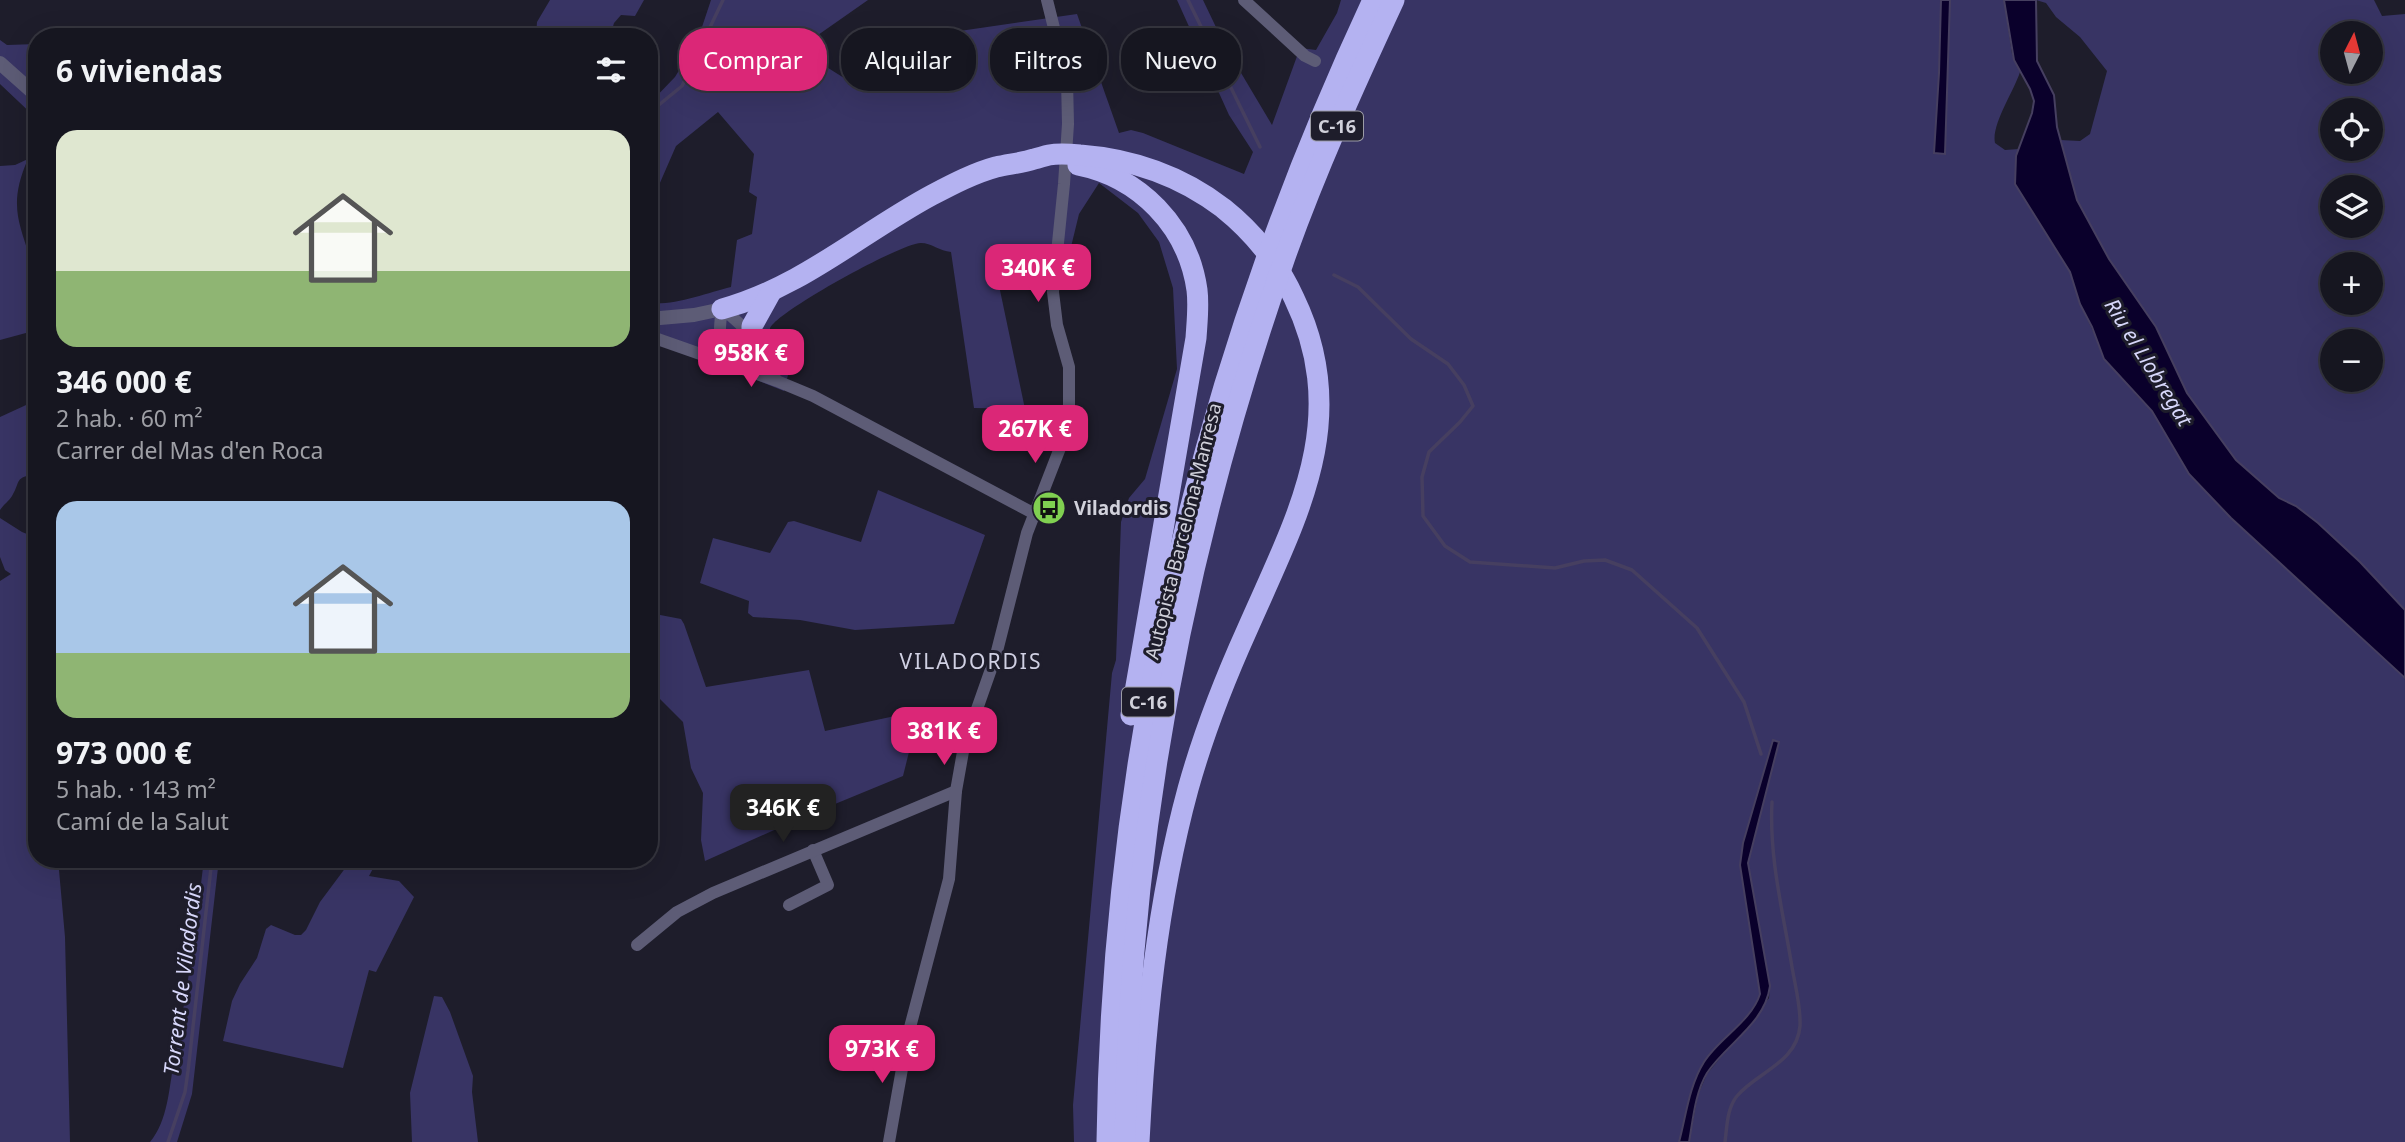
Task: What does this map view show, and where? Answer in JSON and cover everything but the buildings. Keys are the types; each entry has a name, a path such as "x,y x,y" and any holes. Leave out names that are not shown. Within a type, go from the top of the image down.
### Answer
{"highway":[{"name":"Autopista Barcelona-Manresa","path":"1104,1142 1111,996 1130,812 1146,708 1191,500 1221,392 1273,237 1328,99 1373,0"},
{"name":"Autopista Barcelona-Manresa","path":"1125,1142 1130,1009 1149,815 1165,711 1197,556 1225,445 1286,255 1322,161 1394,0"},
{"path":"722,309 771,292 798,279 887,222 950,186 991,169 1044,155 1059,154 1114,158 1162,173 1208,197 1248,231 1274,262 1291,291 1306,326 1317,372 1317,439 1306,489 1288,539 1212,715 1187,791 1161,922 1149,1010 1139,1142"},
{"path":"1034,159 1093,168 1112,174 1142,193 1163,214 1177,235 1188,258 1197,290 1196,338 1128,729 1115,827 1101,1031 1100,1095 1104,1142"},
{"path":"752,338 752,326 771,292"}],"street":[{"path":"889,1142 908,1035 949,878 964,746 996,655 1033,513 1060,448 1069,405 1069,367 1057,326 1053,292 1064,184 1067,80 1047,0"},
{"path":"1244,0 1305,56 1315,61"},
{"path":"0,63 28,88"},
{"path":"722,309 719,336 722,348 736,366"},
{"path":"658,317 694,315 722,309 740,323 752,338 765,369 777,381"},
{"path":"658,339 813,396 1033,513"},
{"path":"637,945 677,912 713,893 957,791"},
{"path":"789,905 828,885 813,850"}],"shaded area":[{"path":"550,0 644,0 635,16 621,15 613,28 537,28 537,22"},
{"path":"711,0 868,0 827,29 702,28"},
{"path":"1177,0 1203,0 1216,28 1190,28"},
{"path":"1341,0 1941,0 1934,153 1944,154 1950,0 2004,0 2012,54 2020,72 1996,127 1995,143 2005,150 2019,149 2016,156 2015,184 2070,272 2080,304 2100,346 2137,396 2152,411 2190,474 2231,518 2405,678 2405,1142 1689,1142 1698,1095 1707,1074 1769,998 1770,986 1748,863 1751,846 1743,843 1746,903 1760,994 1752,1011 1704,1062 1679,1142 1074,1142 1073,1105 1112,673 1116,660 1121,522 1129,498 1145,479 1177,369 1173,288 1159,242 1138,213 1099,183 1079,214 1070,251 1026,252 993,257 1025,409 974,408 951,252 925,243 909,246 866,266 814,295 776,321 770,333 790,367 784,391 697,356 658,344 658,303 679,301 731,287 737,240 752,234 757,197 749,192 754,154 718,112 676,146 658,187 658,95 679,70 679,91 827,91 827,67 841,76 841,91 976,91 976,29 1077,14 1082,28 990,28 990,91 1104,91 1119,133 1131,130 1143,133 1244,174 1253,152 1229,115 1218,91 1241,91 1241,73 1272,125 1300,48 1316,50 1337,13"},
{"path":"2036,0 2374,0 2382,16 2405,14 2405,610 2360,562 2318,523 2296,506 2279,498 2236,460 2187,393 2156,327 2112,265 2077,200 2060,140 2080,141 2090,134 2107,71 2080,37 2056,17 2046,3"},
{"path":"0,40 7,45 28,44 28,110 0,84"},
{"path":"28,159 21,178 17,208 28,250 28,332 0,340 0,166 15,165"},
{"path":"28,404 28,476 19,480 12,496 0,510 0,417"},
{"path":"878,490 985,535 954,624 855,630 800,620 753,617 748,613 749,601 700,583 713,538 770,553 788,522 794,521 861,542"},
{"path":"0,518 28,534 28,868 59,868 65,937 70,1142 0,1142 0,581 11,574 5,570 0,557"},
{"path":"658,615 681,619 706,687 809,670 825,731 909,713 934,714 959,721 953,734 911,744 903,776 705,861 701,840 703,793 691,768 683,722 658,697"},
{"path":"203,868 218,868 192,1094 177,1142 150,1142 161,1124 169,1093"},
{"path":"345,868 373,868 369,876 399,881 414,897 376,972 369,970 343,1068 223,1041 232,1001 257,958 266,929 271,925 301,935 320,902"},
{"path":"434,996 442,997 450,1012 473,1076 472,1092 478,1142 412,1142 410,1093"}],"water":[{"path":"1941,0 1950,0 1945,154 1934,153"},
{"name":"Riu el Llobregat","path":"2004,0 2036,0 2037,61 2054,95 2057,127 2077,200 2109,259 2156,327 2187,393 2236,460 2279,498 2296,506 2318,523 2360,562 2405,610 2405,678 2231,518 2189,474 2152,411 2104,359 2080,304 2070,272 2015,184 2016,156 2034,101 2014,60"},
{"path":"1773,740 1779,742 1748,863 1770,986 1767,999 1753,1022 1707,1073 1697,1098 1689,1142 1679,1142 1691,1091 1699,1071 1710,1053 1750,1013 1760,994 1740,865 1743,843"}],"waterway":[{"name":"Torrent de Viladordis","path":"658,106 682,86 723,0"},
{"name":"Torrent de Viladordis","path":"1188,0 1260,147"},
{"name":"Torrent de Viladordis","path":"1334,275 1358,287 1411,339 1448,364 1464,385 1473,406 1429,452 1422,477 1423,516 1445,546 1470,562 1555,568 1584,561 1605,560 1632,570 1697,628 1744,702 1761,754"},
{"name":"Torrent de Viladordis","path":"1725,1142 1731,1106 1737,1096 1784,1058 1792,1049 1800,1026 1799,1004 1775,864 1772,802"},
{"name":"Torrent de Viladordis","path":"168,1142 185,1092 211,868"}],"place":[{"name":"Viladordis","path":"1049,508"}],"district":[{"name":"VILADORDIS","path":"971,661"}]}
